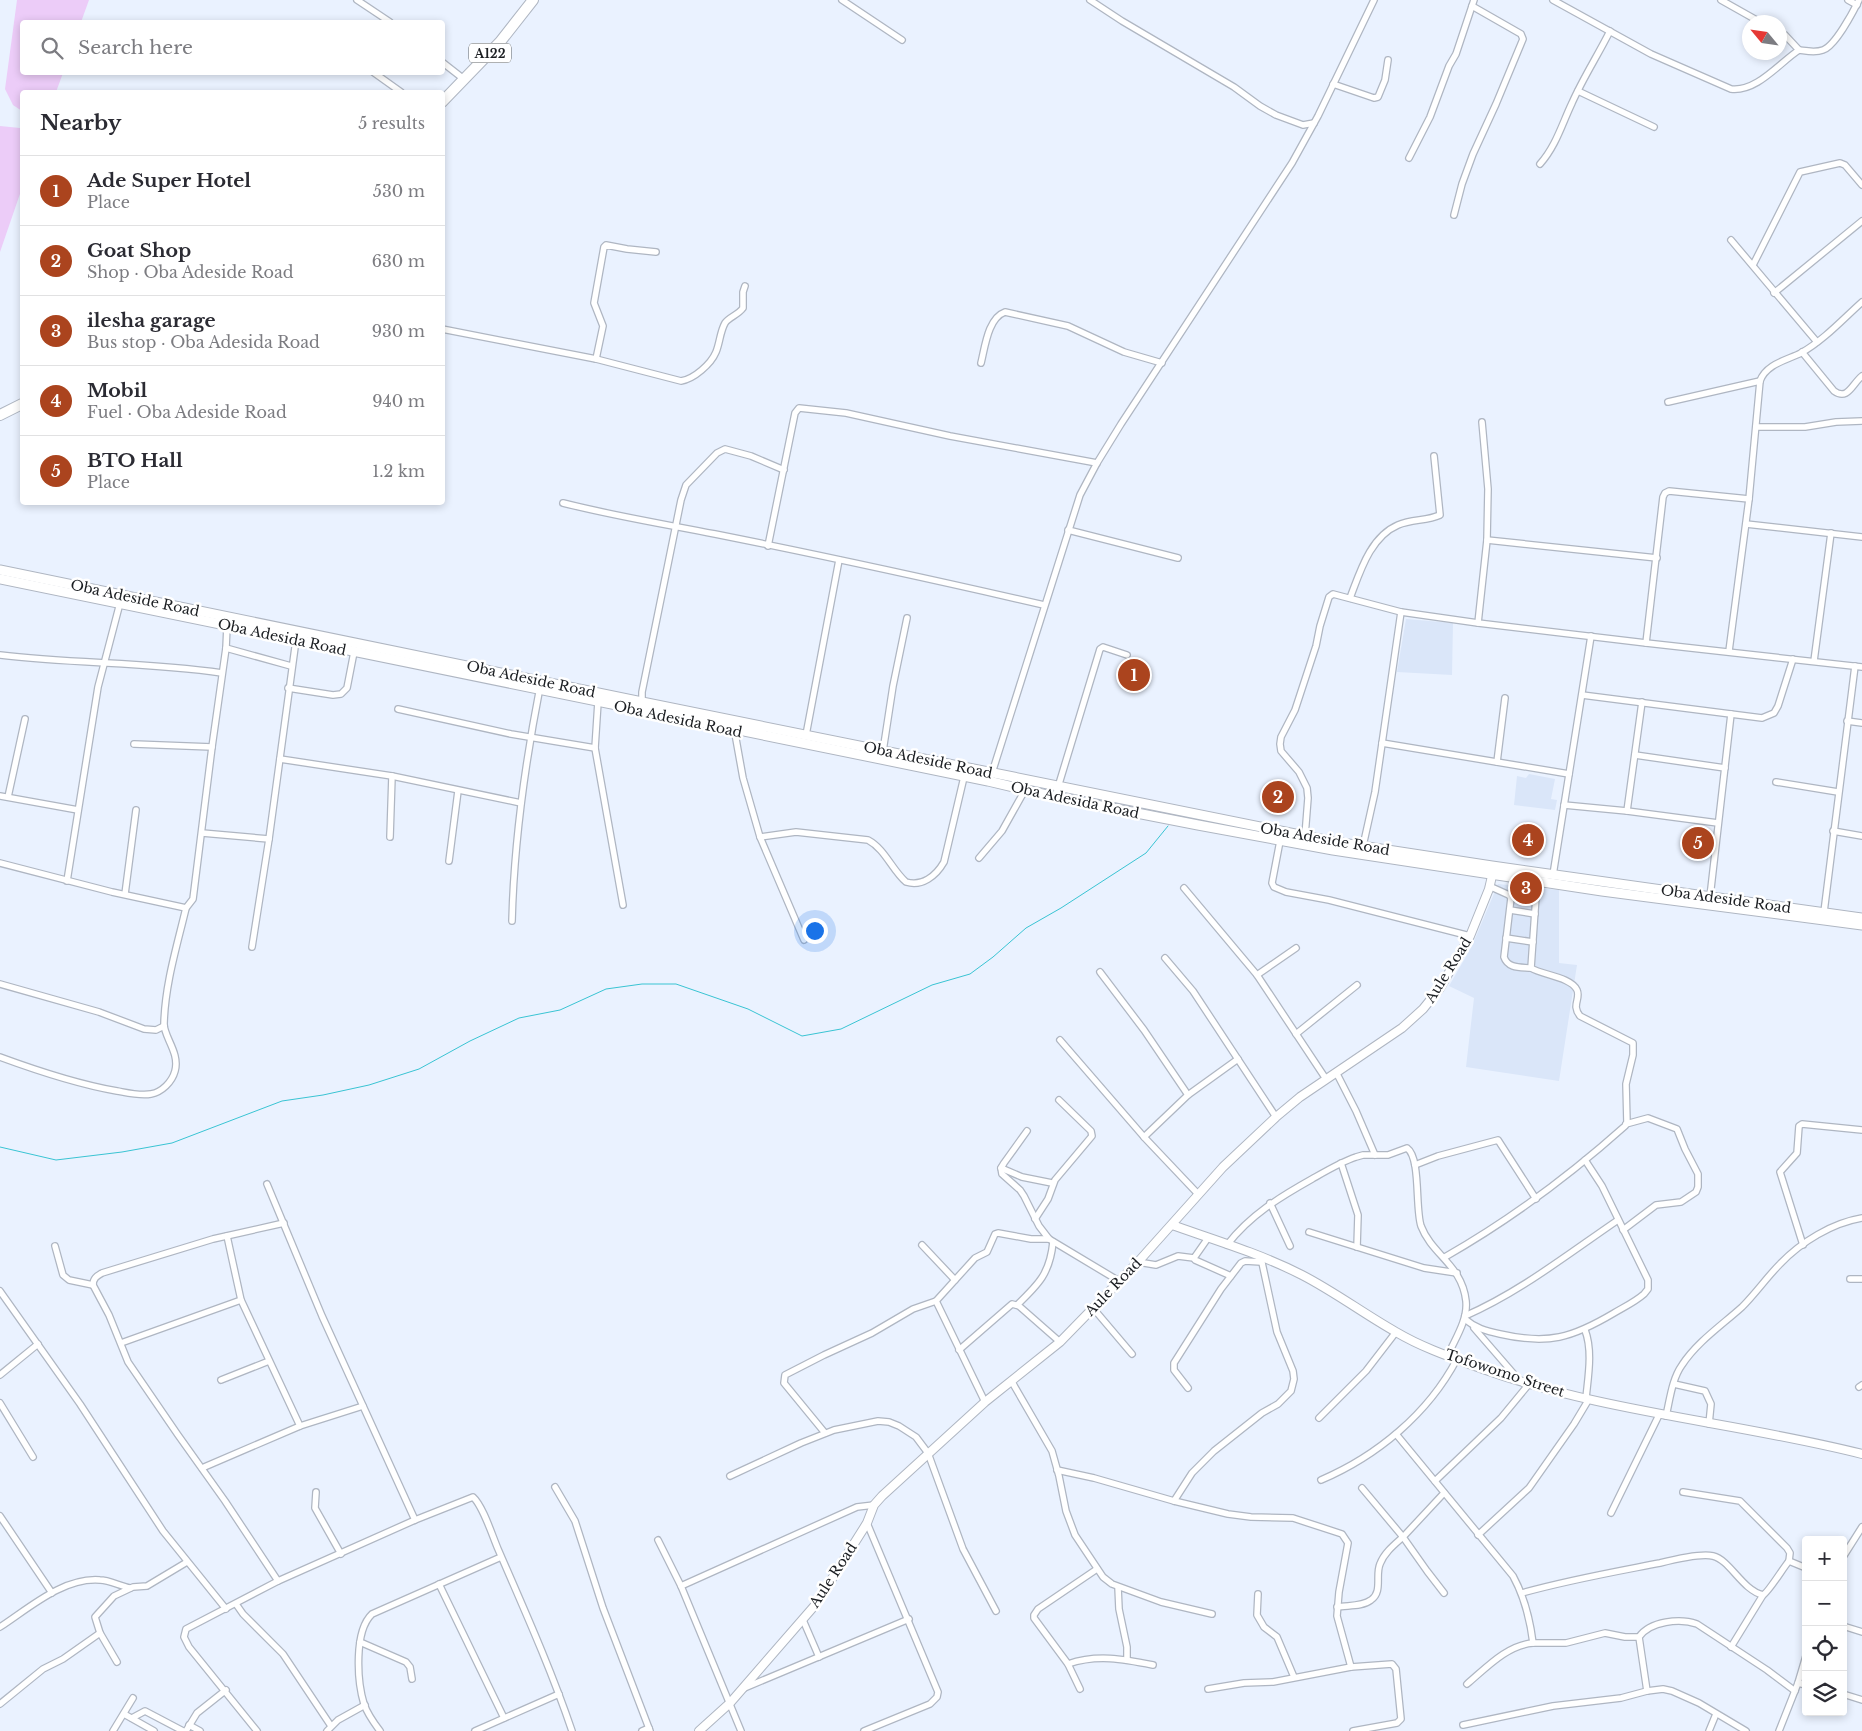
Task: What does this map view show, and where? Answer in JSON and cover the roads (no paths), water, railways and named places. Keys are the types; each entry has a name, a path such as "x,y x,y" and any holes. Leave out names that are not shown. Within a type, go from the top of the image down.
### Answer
{"highway":[{"name":"A122","path":"445,99 506,35 534,0"},
{"path":"0,415 20,405"}],"main road":[{"name":"Oba Adeside Road","path":"0,570 400,657"},
{"name":"Oba Adesida Road","path":"0,579 354,652 400,657 540,686 598,702 735,726 1055,797 1250,830 1280,841 1492,876 1690,898 1838,918 1862,925"},
{"name":"Oba Adeside Road","path":"540,686 639,701 735,726 806,735 992,773 1250,830 1305,836 1690,898 1710,897 1824,912 1838,918 1862,918"}],"street":[{"path":"357,0 387,20"},
{"path":"842,0 902,40"},
{"path":"1090,0 1234,87 1276,115 1303,125 1314,124"},
{"path":"992,773 1080,495 1097,463 1292,163 1314,124 1374,0"},
{"path":"1553,0 1669,63 1731,89 1737,90 1758,81 1799,50"},
{"path":"1721,0 1748,15"},
{"path":"1787,38 1799,50 1814,52 1825,49 1836,38 1858,3 1848,0"},
{"path":"1409,158 1430,116 1449,66 1459,46 1473,3 1521,34 1523,39 1473,154 1462,184 1454,215"},
{"path":"1540,164 1548,155 1560,133 1578,91 1610,31"},
{"path":"1333,84 1378,98 1385,80 1388,60"},
{"path":"445,64 465,80"},
{"path":"377,75 398,90"},
{"path":"1578,91 1654,127"},
{"path":"1753,265 1800,172 1840,163 1845,165 1862,185"},
{"path":"1774,293 1862,221"},
{"path":"1731,240 1817,342"},
{"path":"596,360 603,326 594,304 604,247 606,245 656,252"},
{"path":"445,331 596,360 685,381 706,365 716,353 719,336 725,323 736,316 743,308 743,293 746,286"},
{"path":"1729,652 1749,499 1760,380 1768,369 1802,352 1817,342 1862,302"},
{"path":"981,364 988,335 999,314 1005,312 1068,326 1124,352 1162,363"},
{"path":"1802,352 1834,391 1839,394 1844,395 1848,393 1862,376"},
{"path":"1668,402 1760,380"},
{"path":"768,546 795,412 799,408 846,413 950,436 1097,463"},
{"path":"1756,427 1805,427 1836,422 1862,421"},
{"path":"1478,622 1487,540 1488,489 1482,422"},
{"path":"639,701 681,500 686,485 722,450 734,451 750,456 784,470"},
{"path":"1350,598 1366,558 1374,545 1399,525 1440,515 1434,456"},
{"path":"1646,644 1665,493 1669,491 1749,499"},
{"path":"563,503 615,516 839,560 1044,605"},
{"path":"1746,524 1862,537"},
{"path":"1068,530 1178,558"},
{"path":"1814,661 1832,533"},
{"path":"1487,540 1657,558"},
{"path":"806,735 839,560"},
{"path":"1305,836 1308,798 1306,788 1299,772 1281,750 1280,744 1295,710 1329,597 1333,594 1401,612 1646,644 1862,667"},
{"path":"67,881 103,663 120,603"},
{"path":"1363,846 1371,814 1401,612"},
{"path":"883,751 893,686 907,618"},
{"path":"0,1057 38,1071 85,1084 135,1094 150,1094 165,1088 171,1080 175,1071 173,1049 164,1026 170,974 186,908 193,900 228,626"},
{"path":"1553,875 1590,636"},
{"path":"252,947 269,839 296,640"},
{"path":"1055,797 1100,649 1103,647 1127,655"},
{"path":"226,648 291,666"},
{"path":"288,688 333,695 342,694 347,688 354,652"},
{"path":"0,655 103,663 164,665 222,673"},
{"path":"1582,694 1762,718 1774,714 1794,659"},
{"path":"1824,912 1854,666"},
{"path":"512,921 514,874 521,803 540,686"},
{"path":"1496,762 1505,698"},
{"path":"598,702 595,748 623,905"},
{"path":"1627,811 1642,702"},
{"path":"398,709 531,738 595,748"},
{"path":"1710,897 1731,714"},
{"path":"8,797 25,719"},
{"path":"1847,721 1862,723"},
{"path":"735,726 743,778 760,837 804,940"},
{"path":"1382,743 1569,774"},
{"path":"134,744 212,747"},
{"path":"1635,755 1725,768"},
{"path":"280,759 392,776 521,803"},
{"path":"390,837 392,776"},
{"path":"760,837 796,832 868,840 880,849 906,882 919,883 929,879 944,862 964,777"},
{"path":"1776,782 1838,792"},
{"path":"979,858 1002,831 1025,790"},
{"path":"449,861 458,791"},
{"path":"0,796 78,810"},
{"path":"1564,805 1718,823"},
{"path":"125,894 136,810"},
{"path":"1833,830 1862,836"},
{"path":"202,833 269,839"},
{"path":"1280,841 1272,883 1274,887 1286,892 1329,900 1470,936"},
{"path":"0,863 67,881 186,908"},
{"name":"Aule Road","path":"699,1731 742,1690 816,1604 867,1523 874,1504 985,1402 1060,1342 1138,1262 1223,1167 1276,1117 1326,1079 1365,1055 1402,1028 1423,1009 1440,988 1470,936 1492,876"},
{"path":"1531,968 1537,882"},
{"path":"1489,886 1511,896 1504,957 1507,964 1531,968 1552,975 1575,987 1578,994 1576,1009 1580,1016 1633,1043 1633,1055 1626,1084 1626,1124"},
{"path":"1184,888 1257,975 1326,1079"},
{"path":"1510,910 1535,914"},
{"path":"1506,938 1533,942"},
{"path":"1257,975 1296,948"},
{"path":"1165,958 1192,992 1276,1117"},
{"path":"1100,972 1144,1030 1188,1095"},
{"path":"0,984 99,1012 144,1029 156,1030 164,1026"},
{"path":"1296,1034 1357,985"},
{"path":"1060,1040 1144,1137 1198,1194"},
{"path":"1144,1137 1188,1095 1238,1059"},
{"path":"1336,1072 1356,1111 1375,1155"},
{"path":"1035,1219 1048,1199 1052,1183 1092,1134 1059,1100"},
{"path":"1444,1257 1503,1222 1536,1199 1626,1124 1648,1118 1677,1130 1696,1168 1699,1180 1696,1192 1685,1200 1656,1205 1623,1230"},
{"path":"1803,1246 1780,1172 1797,1153 1799,1126 1802,1124 1862,1130"},
{"path":"1027,1131 1001,1168 1002,1174 1024,1196 1035,1219 1051,1240 1119,1281"},
{"path":"1415,1165 1438,1156 1498,1140 1536,1199"},
{"path":"1227,1244 1244,1224 1270,1203 1341,1163 1363,1155 1388,1155 1407,1148 1412,1154 1415,1165 1418,1209 1422,1228 1433,1246 1457,1273 1466,1301 1465,1318 1448,1356"},
{"path":"1473,1326 1493,1333 1532,1340 1550,1338 1585,1330 1640,1298 1648,1289 1648,1280 1602,1186 1585,1160"},
{"path":"1341,1163 1358,1214 1357,1247"},
{"path":"1001,1168 1022,1177 1052,1183"},
{"path":"267,1184 322,1316 415,1520"},
{"path":"1270,1203 1290,1246"},
{"path":"1611,1513 1662,1415 1681,1365 1697,1346 1754,1295 1780,1263 1836,1224 1862,1218"},
{"path":"1465,1318 1517,1290 1618,1220"},
{"path":"278,1581 128,1362 93,1285 94,1279 102,1273 204,1242 284,1223"},
{"name":"Tofowomo Street","path":"1172,1225 1227,1244 1261,1260 1287,1268 1332,1291 1396,1332 1417,1343 1448,1356 1529,1384 1662,1415 1810,1442 1862,1454"},
{"path":"1309,1232 1424,1268 1457,1273"},
{"path":"825,1433 784,1383 785,1375 824,1354 872,1333 913,1309 936,1301 975,1258 987,1252 995,1234 1051,1240"},
{"path":"227,1236 241,1300 300,1426"},
{"path":"1194,1258 1208,1238"},
{"path":"959,1350 1009,1306 1017,1304 1031,1291 1046,1271 1052,1257 1051,1240"},
{"path":"55,1246 63,1275 69,1280 93,1285"},
{"path":"922,1246 955,1280"},
{"path":"1138,1262 1156,1265 1178,1256 1194,1258 1200,1263 1231,1276"},
{"path":"1174,1502 1192,1473 1214,1450 1242,1428 1278,1404 1292,1391 1293,1371 1277,1332 1261,1260 1242,1262 1173,1366 1178,1376 1188,1388"},
{"path":"1850,1279 1862,1279"},
{"path":"0,1291 80,1404 163,1531 226,1609"},
{"path":"121,1343 241,1300"},
{"path":"936,1301 985,1402"},
{"path":"1017,1304 1060,1342"},
{"path":"1093,1308 1132,1354"},
{"path":"1465,1318 1520,1381"},
{"path":"1478,1534 1529,1488 1574,1424 1587,1399 1589,1348 1585,1330"},
{"path":"1319,1418 1371,1366 1396,1332"},
{"path":"0,1375 38,1344"},
{"path":"1321,1480 1347,1469 1396,1434 1436,1392 1457,1359"},
{"path":"221,1380 269,1361"},
{"path":"1012,1382 1052,1451 1069,1522 1075,1535 1107,1582 1161,1602 1212,1614"},
{"path":"1435,1481 1501,1418 1529,1384"},
{"path":"1674,1384 1706,1391 1711,1404 1709,1424"},
{"path":"0,1403 34,1457"},
{"path":"202,1468 300,1426 363,1406"},
{"path":"730,1476 825,1433 855,1424 878,1421 889,1422 912,1434 928,1453 963,1549 996,1611"},
{"path":"1396,1434 1513,1576 1522,1593 1531,1626 1533,1643"},
{"path":"1057,1470 1094,1478 1174,1502 1228,1514 1251,1517 1293,1518 1342,1534 1348,1543 1337,1607 1338,1626 1351,1667"},
{"path":"554,1487 575,1521 603,1608 649,1730 642,1731"},
{"path":"1362,1488 1444,1593"},
{"path":"316,1492 315,1508 341,1554"},
{"path":"1683,1492 1740,1502 1790,1553 1789,1561 1768,1592 1763,1595 1731,1647"},
{"path":"1337,1607 1362,1604 1372,1599 1378,1588 1380,1563 1386,1553 1444,1493"},
{"path":"257,1731 185,1640 184,1633 190,1626 278,1581 415,1520 473,1497 483,1513 559,1694 572,1731"},
{"path":"682,1586 857,1507 874,1504"},
{"path":"0,1516 52,1593"},
{"path":"864,1731 930,1704 938,1697 937,1685 867,1523"},
{"path":"1847,1551 1862,1527"},
{"path":"658,1540 682,1586 741,1731"},
{"path":"1522,1593 1545,1586 1676,1559 1711,1556 1722,1561 1751,1590 1763,1595"},
{"path":"380,1731 365,1705 360,1684 360,1642 366,1622 372,1614 501,1557"},
{"path":"1789,1561 1802,1566"},
{"path":"116,1662 100,1632 95,1617 119,1593 130,1588 147,1586 187,1562"},
{"path":"1080,1689 1068,1664 1034,1618 1034,1615 1038,1609 1097,1569"},
{"path":"0,1628 27,1607 71,1584 100,1580 130,1588"},
{"path":"109,1583 119,1593"},
{"path":"439,1584 504,1718"},
{"path":"1118,1587 1120,1609 1128,1647 1127,1660"},
{"path":"1258,1594 1256,1608 1260,1621 1267,1630 1277,1637 1294,1677"},
{"path":"236,1604 243,1614 283,1654 329,1728 349,1713 365,1705"},
{"path":"742,1690 909,1619"},
{"path":"803,1620 819,1657"},
{"path":"1647,1691 1639,1637 1645,1630 1654,1626 1679,1620 1696,1624 1795,1691"},
{"path":"1847,1627 1862,1632"},
{"path":"0,1704 43,1669 63,1659 100,1632"},
{"path":"1466,1684 1516,1647 1533,1643 1566,1643 1605,1633 1626,1637 1639,1637"},
{"path":"360,1642 406,1662 410,1667 412,1679"},
{"path":"1068,1664 1105,1657 1153,1665"},
{"path":"1208,1689 1244,1683 1273,1682 1351,1667 1389,1663 1396,1669 1402,1717 1397,1723 1353,1731"},
{"path":"1779,1731 1802,1670"},
{"path":"1798,1683 1802,1684"},
{"path":"1462,1725 1553,1706 1621,1698 1663,1689 1699,1703 1746,1731"},
{"path":"186,1729 203,1708 226,1690"},
{"path":"476,1731 559,1694"},
{"path":"1847,1695 1862,1700"},
{"path":"113,1731 133,1698"},
{"path":"132,1718 146,1711 186,1729 200,1731"},
{"path":"124,1714 154,1731"},
{"path":"1709,1731 1716,1714"}],"waterway":[{"path":"0,1147 56,1160 122,1152 172,1143 282,1101 323,1095 369,1085 419,1069 470,1041 519,1018 560,1010 606,989 642,984 676,984 748,1009 802,1036 841,1029 932,985 970,974 1026,928 1061,908 1146,853 1168,826"}],"place":[{"name":"Ade Super Hotel","path":"1134,675"},
{"name":"Goat Shop","path":"1278,797"},
{"name":"Mobil","path":"1528,840"},
{"name":"BTO Hall","path":"1698,843"},
{"name":"ilesha garage","path":"1526,888"}]}
